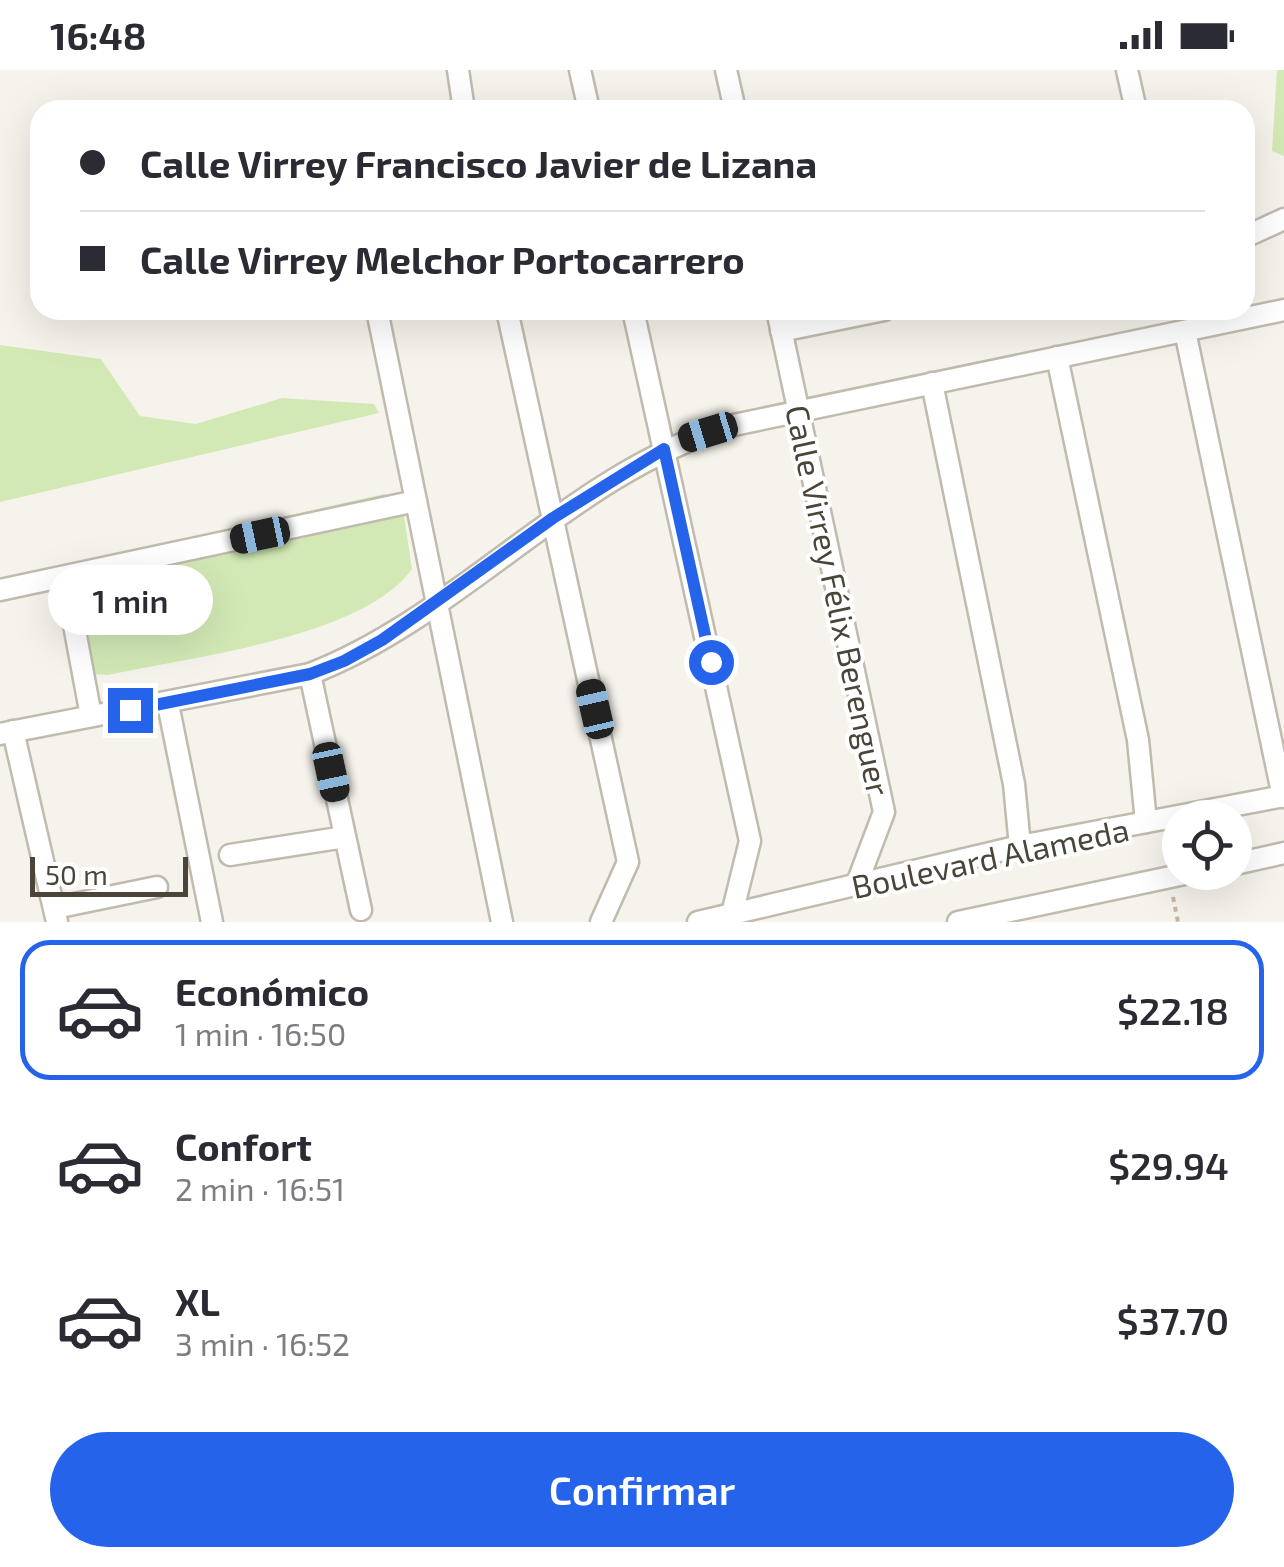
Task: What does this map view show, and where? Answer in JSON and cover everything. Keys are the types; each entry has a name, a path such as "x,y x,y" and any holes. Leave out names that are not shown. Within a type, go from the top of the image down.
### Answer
{"street":[{"path":"580,70 587,100"},
{"path":"726,70 732,100"},
{"path":"1128,70 1134,100"},
{"path":"1255,232 1284,219"},
{"path":"1255,316 1284,310"},
{"path":"379,320 502,922"},
{"path":"510,320 628,862 600,922"},
{"path":"635,320 750,841 732,914"},
{"name":"Calle Virrey Félix Berenguer","path":"779,320 884,812 856,886"},
{"path":"157,887 56,915 6,732 310,674 382,640 553,518 664,449 729,426 1237,320"},
{"path":"1185,331 1284,796"},
{"path":"1056,357 1138,740 1146,822"},
{"path":"932,383 1014,784 1020,846"},
{"path":"0,590 416,501"},
{"path":"65,577 91,716"},
{"path":"310,674 361,910"},
{"path":"168,704 212,922"},
{"name":"Boulevard Alameda","path":"698,922 1020,846 1284,796"},
{"path":"230,855 345,837"},
{"path":"1252,860 1284,853"},
{"name":"Boulevard Alameda","path":"958,922 1046,913 1162,880"}],"path":[{"path":"1171,890 1178,922"}],"green space":[{"path":"1277,70 1284,70 1284,156 1272,151"},
{"path":"0,345 101,359 140,416 196,424 282,398 374,404 379,413 0,502"},
{"path":"384,494 402,503 412,569 388,593 355,612 272,641 108,675 92,674 71,579 79,567 126,552"}],"route":[{"path":"130,710 310,674 344,661 382,640 553,518 664,449 711,662"}]}
